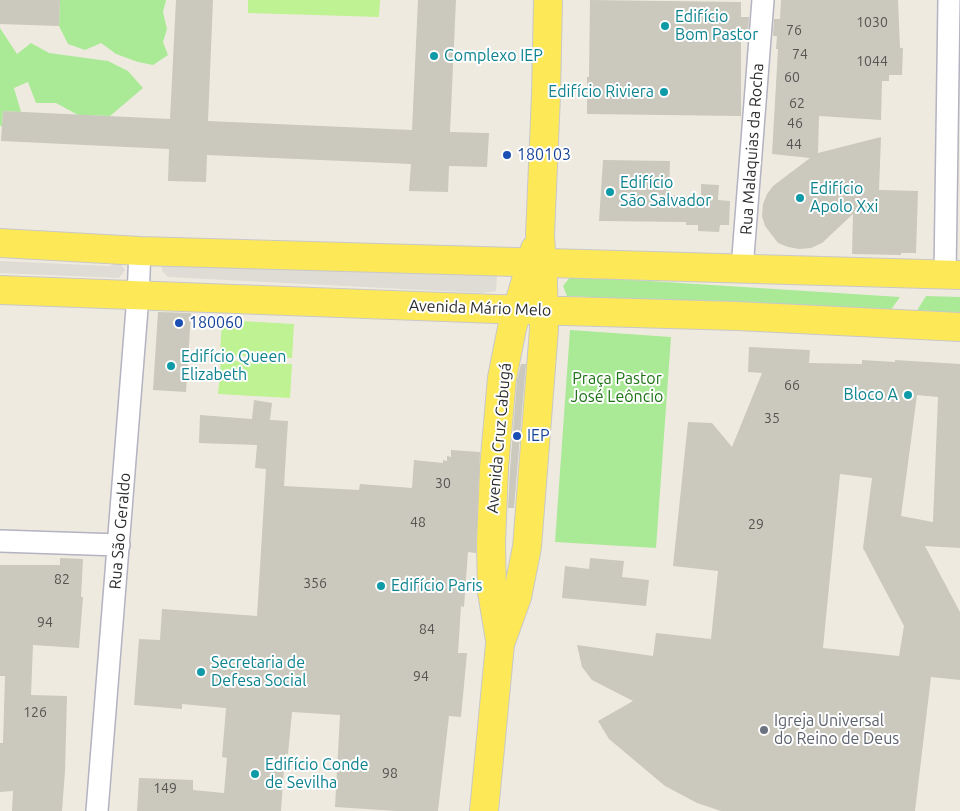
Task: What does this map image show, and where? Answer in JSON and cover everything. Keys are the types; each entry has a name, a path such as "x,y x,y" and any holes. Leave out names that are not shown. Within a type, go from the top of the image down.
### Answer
{"main road":[{"name":"Avenida Cruz Cabugá","path":"484,811 500,644 492,592 491,543 494,477 502,378 512,328 530,310 540,235 548,0"},
{"path":"0,243 140,250 953,275"},
{"name":"Avenida Mário Melo","path":"0,290 797,318 960,326"},
{"name":"Avenida Cruz Cabugá","path":"500,644 517,597 527,547 544,329 530,310"}],"street":[{"name":"Rua Malaquias da Rocha","path":"742,268 763,0"},
{"path":"949,0 953,275"},
{"name":"Rua São Geraldo","path":"97,811 119,545 140,250"},
{"path":"0,541 119,545"}],"green space":[{"path":"60,0 166,0 163,12 167,29 163,42 168,55 153,65 116,54 101,43 85,50 68,44 59,26"},
{"path":"248,0 380,0 379,17 248,13"},
{"path":"0,28 17,54 31,43 49,53 108,61 128,71 143,88 110,116 78,115 56,103 36,103 28,82 14,88 21,112 3,111 2,127 0,125"},
{"path":"571,276 900,297 890,311 567,296 563,286"},
{"path":"926,296 960,297 960,314 916,312"},
{"path":"222,320 294,324 292,358 220,355"},
{"name":"Praça Pastor José Leôncio","path":"570,330 671,337 656,548 555,542"},
{"path":"221,360 292,364 290,398 218,394"}],"shaded area":[{"path":"0,261 110,266 119,261 125,270 119,278 0,273"},
{"path":"168,263 497,273 496,291 481,293 168,277 162,271 162,266"}],"building":[{"path":"0,0 60,0 59,26 0,24"},
{"name":"Complexo IEP","path":"176,0 213,0 208,121 412,130 418,0 456,0 450,132 489,133 487,167 449,166 448,192 409,191 411,164 207,155 206,182 168,181 169,149 1,141 3,111 170,119"},
{"path":"590,0 741,2 741,17 749,17 748,34 741,33 741,116 587,114"},
{"path":"781,0 898,0 900,48 903,48 902,75 889,75 889,81 882,81 881,120 819,116 818,153 881,137 879,190 918,191 916,253 901,253 901,255 852,254 853,214 822,243 811,248 799,249 778,243 765,226 762,216 763,204 767,194 773,186 810,158 772,154 778,49 776,49 777,36 773,36 774,19 780,19"},
{"path":"603,160 670,161 669,195 701,197 701,184 719,185 718,200 730,201 729,225 720,225 719,232 698,231 698,225 686,225 686,222 599,221"},
{"name":"Edifício Queen Elizabeth","path":"158,312 191,313 186,392 153,390"},
{"path":"749,347 810,350 809,363 862,364 862,360 895,362 895,360 960,364 960,548 925,546 960,612 960,680 931,677 915,811 721,811 697,803 665,786 609,739 598,721 633,701 592,680 582,667 577,645 653,656 656,633 711,639 718,571 673,566 688,422 712,423 732,447 762,373 748,372","holes":["917,395 938,397 933,522 901,516","840,474 872,478 863,548 904,626 899,656 823,648"]},
{"path":"521,364 526,364 514,508 508,508 517,380"},
{"path":"254,400 272,403 270,420 288,421 284,486 359,490 360,484 412,488 414,460 443,463 443,460 447,461 447,456 451,457 451,450 480,452 476,553 468,552 464,607 461,606 458,653 467,653 461,717 449,716 438,811 397,811 335,807 340,715 292,712 288,754 285,754 281,811 137,811 139,778 193,780 193,790 224,793 227,758 222,757 226,708 182,704 182,709 134,705 139,639 160,640 162,609 257,616 266,469 255,468 257,445 199,443 200,415 252,419"},
{"path":"60,558 83,559 81,597 83,597 79,648 33,645 31,695 67,696 62,811 12,811 13,791 0,792 0,743 3,743 5,676 0,676 0,565 60,565"},
{"path":"590,558 624,561 622,577 649,580 646,606 562,598 565,566 589,569"}],"place":[{"name":"Edifício Bom Pastor","path":"665,26"},
{"name":"Complexo IEP","path":"434,56"},
{"name":"Edifício Riviera","path":"664,92"},
{"name":"180103","path":"507,155"},
{"name":"Edifício São Salvador","path":"610,192"},
{"name":"Edifício Apolo Xxi","path":"800,198"},
{"name":"180060","path":"179,323"},
{"name":"Edifício Queen Elizabeth","path":"171,366"},
{"name":"Bloco A","path":"908,395"},
{"name":"IEP","path":"517,436"},
{"name":"Edifício Paris","path":"381,586"},
{"name":"Secretaria de Defesa Social","path":"201,672"},
{"name":"Igreja Universal do Reino de Deus","path":"764,730"},
{"name":"Edifício Conde de Sevilha","path":"255,774"}]}
